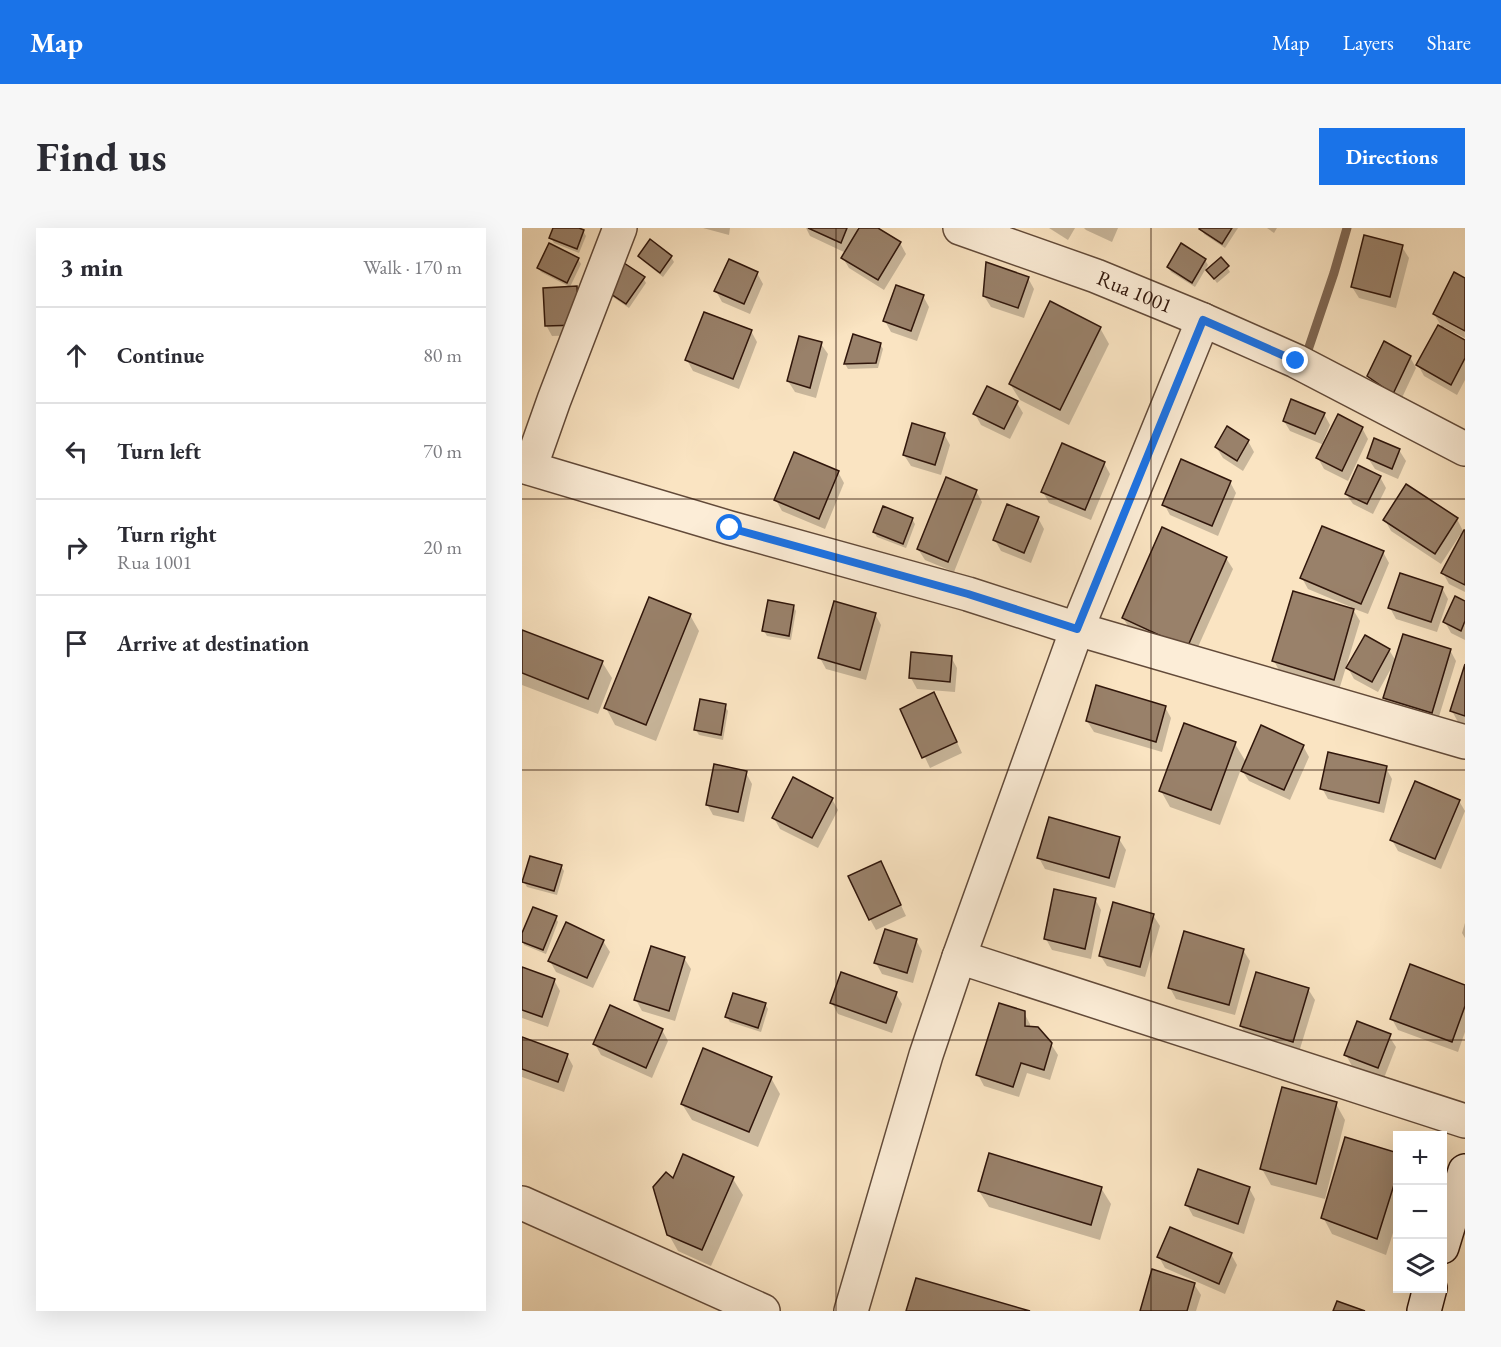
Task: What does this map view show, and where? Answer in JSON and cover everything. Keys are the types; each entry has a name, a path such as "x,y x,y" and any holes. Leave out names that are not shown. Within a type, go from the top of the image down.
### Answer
{"street":[{"path":"620,228 526,467 730,528 968,594 1077,629 1465,742"},
{"name":"Rua 1001","path":"960,228 1096,276 1203,320 1296,361 1465,449"},
{"path":"851,1311 926,1055 959,957 1077,629 1203,320"},
{"path":"959,957 1465,1121"},
{"path":"1445,1239 1465,1171"},
{"path":"522,1203 763,1311"},
{"path":"1424,1311 1429,1293"}],"building":[{"path":"553,228 584,230 577,249 549,238"},
{"path":"808,228 847,228 841,243"},
{"path":"859,228 878,228 901,242 878,280 841,258"},
{"path":"1200,228 1232,228 1222,244"},
{"path":"1364,235 1403,245 1390,297 1351,287"},
{"path":"650,239 672,256 660,273 638,256"},
{"path":"549,243 579,258 567,283 537,268"},
{"path":"1181,243 1206,259 1192,283 1167,267"},
{"path":"1221,257 1229,266 1214,279 1206,270"},
{"path":"729,259 758,272 744,304 714,291"},
{"path":"986,262 1029,277 1018,308 983,296"},
{"path":"624,263 645,277 626,304 605,290"},
{"path":"1454,272 1465,278 1465,331 1433,314"},
{"path":"896,285 924,295 911,331 883,321"},
{"path":"577,286 579,325 545,326 543,288"},
{"path":"1050,301 1101,327 1060,410 1009,384"},
{"path":"704,312 752,330 733,379 685,360"},
{"path":"1438,325 1465,340 1465,358 1451,385 1416,365"},
{"path":"853,334 881,343 876,363 844,364"},
{"path":"799,336 822,342 810,388 787,381"},
{"path":"1384,341 1411,356 1393,394 1367,376"},
{"path":"987,386 1018,401 1004,429 973,414"},
{"path":"1291,399 1325,413 1315,434 1283,421"},
{"path":"1338,414 1363,427 1342,471 1316,458"},
{"path":"912,423 945,433 935,465 903,455"},
{"path":"1227,426 1249,440 1237,461 1215,447"},
{"path":"1374,438 1400,449 1392,469 1367,458"},
{"path":"1062,443 1105,462 1085,510 1041,492"},
{"path":"794,452 839,471 819,519 774,500"},
{"path":"1181,459 1231,481 1212,526 1162,505"},
{"path":"1358,465 1381,476 1367,504 1345,494"},
{"path":"946,477 977,490 948,562 917,549"},
{"path":"1406,484 1458,518 1435,554 1383,520"},
{"path":"1007,504 1039,517 1024,553 993,540"},
{"path":"883,506 913,518 903,544 873,532"},
{"path":"1322,526 1384,551 1361,604 1300,578"},
{"path":"1162,527 1227,557 1187,648 1122,618"},
{"path":"1465,530 1465,585 1441,573"},
{"path":"1400,573 1443,587 1431,622 1388,608"},
{"path":"1293,591 1354,609 1334,680 1272,661"},
{"path":"1455,596 1465,601 1465,621 1461,631 1443,622"},
{"path":"649,597 691,614 646,725 604,708"},
{"path":"768,600 794,605 789,636 762,631"},
{"path":"834,601 876,613 860,670 818,658"},
{"path":"522,630 603,661 588,699 522,673"},
{"path":"1403,634 1451,649 1432,713 1383,698"},
{"path":"1365,635 1390,649 1372,682 1346,668"},
{"path":"911,652 952,656 950,682 909,678"},
{"path":"1465,664 1465,716 1450,711"},
{"path":"1096,685 1166,706 1156,742 1086,721"},
{"path":"934,692 957,742 922,758 900,709"},
{"path":"700,699 726,704 721,735 694,730"},
{"path":"1184,723 1236,742 1211,810 1159,791"},
{"path":"1261,725 1304,745 1284,790 1241,771"},
{"path":"1328,752 1387,766 1379,803 1320,789"},
{"path":"714,764 747,771 738,812 706,805"},
{"path":"793,777 833,798 812,838 772,818"},
{"path":"1415,781 1460,800 1435,859 1390,840"},
{"path":"1049,817 1120,837 1109,878 1037,858"},
{"path":"530,856 562,865 554,891 522,882"},
{"path":"881,861 901,905 869,920 848,876"},
{"path":"1054,889 1096,898 1085,949 1044,939"},
{"path":"1113,902 1154,914 1140,967 1099,956"},
{"path":"533,907 557,916 543,950 522,942 522,933"},
{"path":"566,922 604,940 587,978 548,961"},
{"path":"885,929 917,939 907,973 874,963"},
{"path":"1184,931 1244,949 1229,1005 1168,988"},
{"path":"651,946 685,957 669,1011 634,1000"},
{"path":"1410,964 1465,985 1465,1006 1452,1042 1390,1019"},
{"path":"522,967 555,979 542,1017 522,1010"},
{"path":"841,972 897,992 886,1023 830,1003"},
{"path":"1256,972 1309,988 1293,1042 1240,1026"},
{"path":"733,993 766,1003 758,1028 725,1017"},
{"path":"999,1003 1025,1011 1025,1026 1038,1027 1052,1043 1044,1070 1021,1063 1013,1087 976,1075"},
{"path":"610,1005 663,1029 646,1068 593,1044"},
{"path":"1357,1021 1391,1034 1378,1068 1344,1055"},
{"path":"522,1037 568,1054 558,1082 522,1069"},
{"path":"703,1048 772,1077 749,1132 681,1104"},
{"path":"1282,1087 1337,1102 1316,1184 1260,1169"},
{"path":"1345,1137 1393,1151 1393,1188 1377,1239 1321,1218"},
{"path":"989,1153 1102,1187 1091,1225 978,1191"},
{"path":"683,1154 734,1177 702,1250 667,1235 653,1187 666,1172 673,1178"},
{"path":"1198,1169 1250,1187 1238,1224 1185,1205"},
{"path":"1170,1227 1232,1253 1219,1284 1157,1257"},
{"path":"1152,1269 1195,1283 1187,1311 1140,1311"},
{"path":"916,1278 1030,1311 906,1311"},
{"path":"1337,1301 1365,1311 1333,1311"}],"waterway":[{"path":"1308,350 1347,228"}],"route":[{"path":"730,528 968,594 1077,629 1203,320 1296,361"}]}
